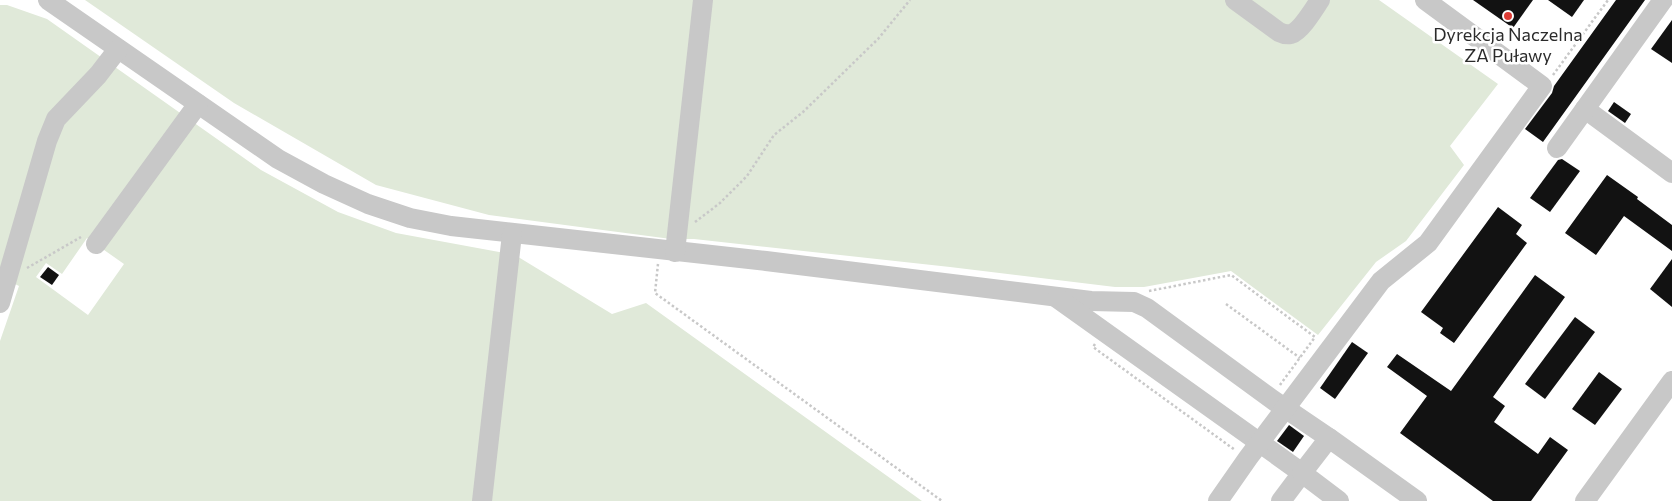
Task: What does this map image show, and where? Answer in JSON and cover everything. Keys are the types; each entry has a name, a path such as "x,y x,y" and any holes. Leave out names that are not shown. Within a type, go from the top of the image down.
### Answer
{"street":[{"path":"48,0 278,159 324,184 368,204 418,220 512,234 1053,295 1091,301 1134,302 1147,308 1417,501"},
{"path":"672,252 678,230 703,0"},
{"path":"1234,0 1286,35 1292,34 1299,28 1320,0"},
{"path":"1218,501 1260,443 1279,404 1381,281 1428,242 1542,86 1425,0"},
{"path":"1557,148 1664,0"},
{"path":"0,303 47,140 56,119 98,75 118,49"},
{"path":"89,240 198,104"},
{"path":"1585,109 1672,173"},
{"path":"482,501 512,234"},
{"path":"1053,295 1339,501"},
{"path":"1585,501 1672,380"},
{"path":"1281,501 1329,438"}],"path":[{"path":"678,230 689,227 720,203 747,176 774,135 803,112 878,39 910,0"},
{"path":"1542,86 1558,70 1608,0"},
{"path":"7,280 89,240"},
{"path":"672,252 655,293 942,501"},
{"path":"1143,291 1157,290 1231,275 1315,337 1280,385 1278,392 1279,404"},
{"path":"1226,304 1300,358"},
{"path":"1105,332 1093,347 1239,453"}],"green space":[{"path":"85,0 1379,0 1498,84 1450,146 1464,165 1406,241 1376,262 1318,335 1231,271 1144,287 1115,287 694,239 671,239 489,215 376,185 234,103"},
{"path":"0,5 7,5 47,19 261,170 338,212 396,233 515,255 612,314 646,303 922,501 0,501 0,341 19,286 3,278 0,285","holes":["87,238 124,264 88,315 36,277 46,263 62,274"]}],"building":[{"name":"Dyrekcja Naczelna ZA Puławy","path":"1473,0 1533,0 1513,28"},
{"name":"Dyrekcja Naczelna ZA Puławy","path":"1548,0 1584,0 1572,17"},
{"path":"1616,0 1645,0 1543,142 1525,129"},
{"path":"1672,20 1672,63 1651,49"},
{"path":"1614,102 1631,114 1625,123 1608,111"},
{"path":"1562,159 1580,171 1550,212 1530,198 1558,160"},
{"path":"1607,175 1672,225 1672,251 1624,216 1596,255 1565,233"},
{"path":"1498,207 1522,225 1516,234 1527,243 1454,343 1440,333 1443,328 1421,312"},
{"path":"1672,259 1672,307 1650,289"},
{"path":"48,267 59,275 52,285 40,277"},
{"path":"1535,275 1565,297 1493,397 1505,406 1494,422 1538,454 1550,437 1568,450 1531,501 1493,501 1400,433 1427,396 1387,367 1397,354 1451,391"},
{"path":"1575,317 1595,332 1545,399 1525,384"},
{"path":"1352,342 1368,353 1335,399 1320,388"},
{"path":"1599,372 1622,389 1595,425 1572,409"},
{"path":"1289,425 1304,436 1293,452 1277,441"}],"place":[{"name":"Dyrekcja Naczelna ZA Puławy","path":"1508,16"}]}
